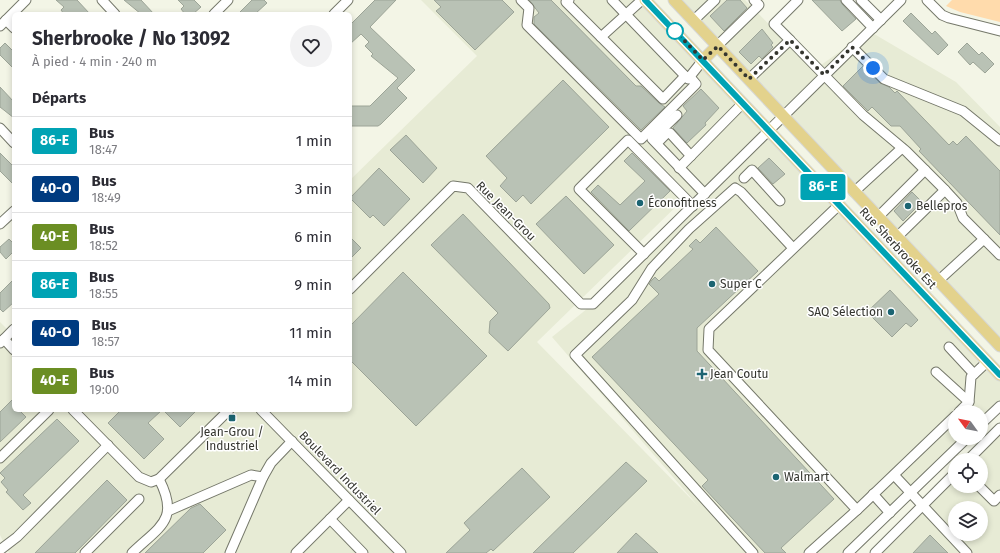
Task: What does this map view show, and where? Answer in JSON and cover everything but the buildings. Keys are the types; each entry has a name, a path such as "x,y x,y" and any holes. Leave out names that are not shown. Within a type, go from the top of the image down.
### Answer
{"main road":[{"name":"Rue Sherbrooke Est","path":"645,0 1000,375"},
{"name":"Rue Sherbrooke Est","path":"674,0 1000,346"},
{"path":"703,60 718,46"},
{"path":"839,205 858,196"},
{"path":"912,282 938,281"}],"street":[{"path":"14,12 26,0"},
{"path":"102,0 113,12"},
{"path":"336,12 348,0"},
{"path":"521,0 529,8 527,25 641,139 696,84 612,0"},
{"path":"569,0 566,2 662,99 688,76 703,60"},
{"path":"601,37 642,0"},
{"path":"693,21 715,0"},
{"path":"718,46 759,5 754,0"},
{"path":"798,0 774,24 863,115 902,148 945,190 957,203 963,218 1000,255"},
{"path":"846,0 872,28"},
{"path":"861,0 881,20"},
{"path":"693,206 628,140 579,190 644,254 693,206 769,131 852,47 901,0"},
{"path":"927,0 942,14 955,20 1000,31"},
{"path":"216,12 224,2"},
{"path":"3,23 12,14"},
{"path":"749,79 790,40"},
{"path":"852,47 884,79 963,111 1000,141"},
{"path":"679,168 743,103"},
{"path":"677,115 652,139 705,194"},
{"path":"0,128 12,141"},
{"path":"656,143 667,133 670,133 691,156"},
{"path":"858,196 902,148"},
{"path":"744,178 752,170 780,201"},
{"path":"878,218 925,170"},
{"name":"Rue Jean-Grou","path":"352,287 453,186 468,188 582,304 593,304 644,254"},
{"path":"753,553 575,354 632,300 652,268 684,234 735,188 741,192 793,248"},
{"path":"897,237 945,190"},
{"path":"839,205 709,329 708,350 857,510"},
{"path":"0,224 12,213"},
{"path":"938,281 984,239"},
{"path":"12,331 2,341 12,348"},
{"path":"949,347 974,374"},
{"path":"967,405 970,402 971,377 987,362"},
{"path":"936,372 970,402"},
{"path":"988,417 1000,406"},
{"path":"0,458 47,412"},
{"path":"75,412 139,477 155,480 167,495 168,511 159,527 132,553"},
{"path":"155,480 227,412"},
{"name":"Boulevard Industriel","path":"263,412 401,553"},
{"path":"809,553 857,510 948,423"},
{"path":"975,453 1000,428"},
{"path":"230,553 263,477 273,461 292,441"},
{"path":"848,553 960,445"},
{"path":"0,550 17,537 108,446"},
{"path":"168,511 251,475 263,477"},
{"path":"894,475 910,494 967,553"},
{"path":"875,553 948,480"},
{"path":"986,493 994,501 1000,494"},
{"path":"873,494 890,513"},
{"path":"85,553 139,499"},
{"path":"296,553 349,500"},
{"path":"330,519 363,553"}],"shaded area":[{"path":"421,0 645,0 1000,375 1000,406 988,417 988,405 948,405 948,445 960,445 952,453 948,453 948,457 849,553 9,553 0,535 0,322 12,334 12,412 352,412 352,178 477,56","holes":["689,194 697,201 593,304 552,337 698,506 537,342"]},
{"path":"670,0 745,0 814,70 869,31 956,82 1000,127 1000,346"},
{"path":"952,0 1000,0 1000,22 960,12 946,6"},
{"path":"1000,428 1000,553 875,553 948,480 948,493 988,493 988,453 975,453 983,445 988,445 988,440"}],"bus line":[{"name":"86-E","path":"645,0 1000,375"}],"place":[{"name":"Éconofitness","path":"640,203"},
{"name":"Bellepros","path":"908,206"},
{"name":"Super C","path":"712,284"},
{"name":"SAQ Sélection","path":"891,312"},
{"name":"Jean Coutu","path":"702,374"},
{"name":"Jean-Grou / Industriel","path":"232,418"},
{"name":"Walmart","path":"776,477"}],"route":[{"path":"675,31 674,30 703,60 718,46 749,79 790,40 824,75 852,47 873,68"}]}
